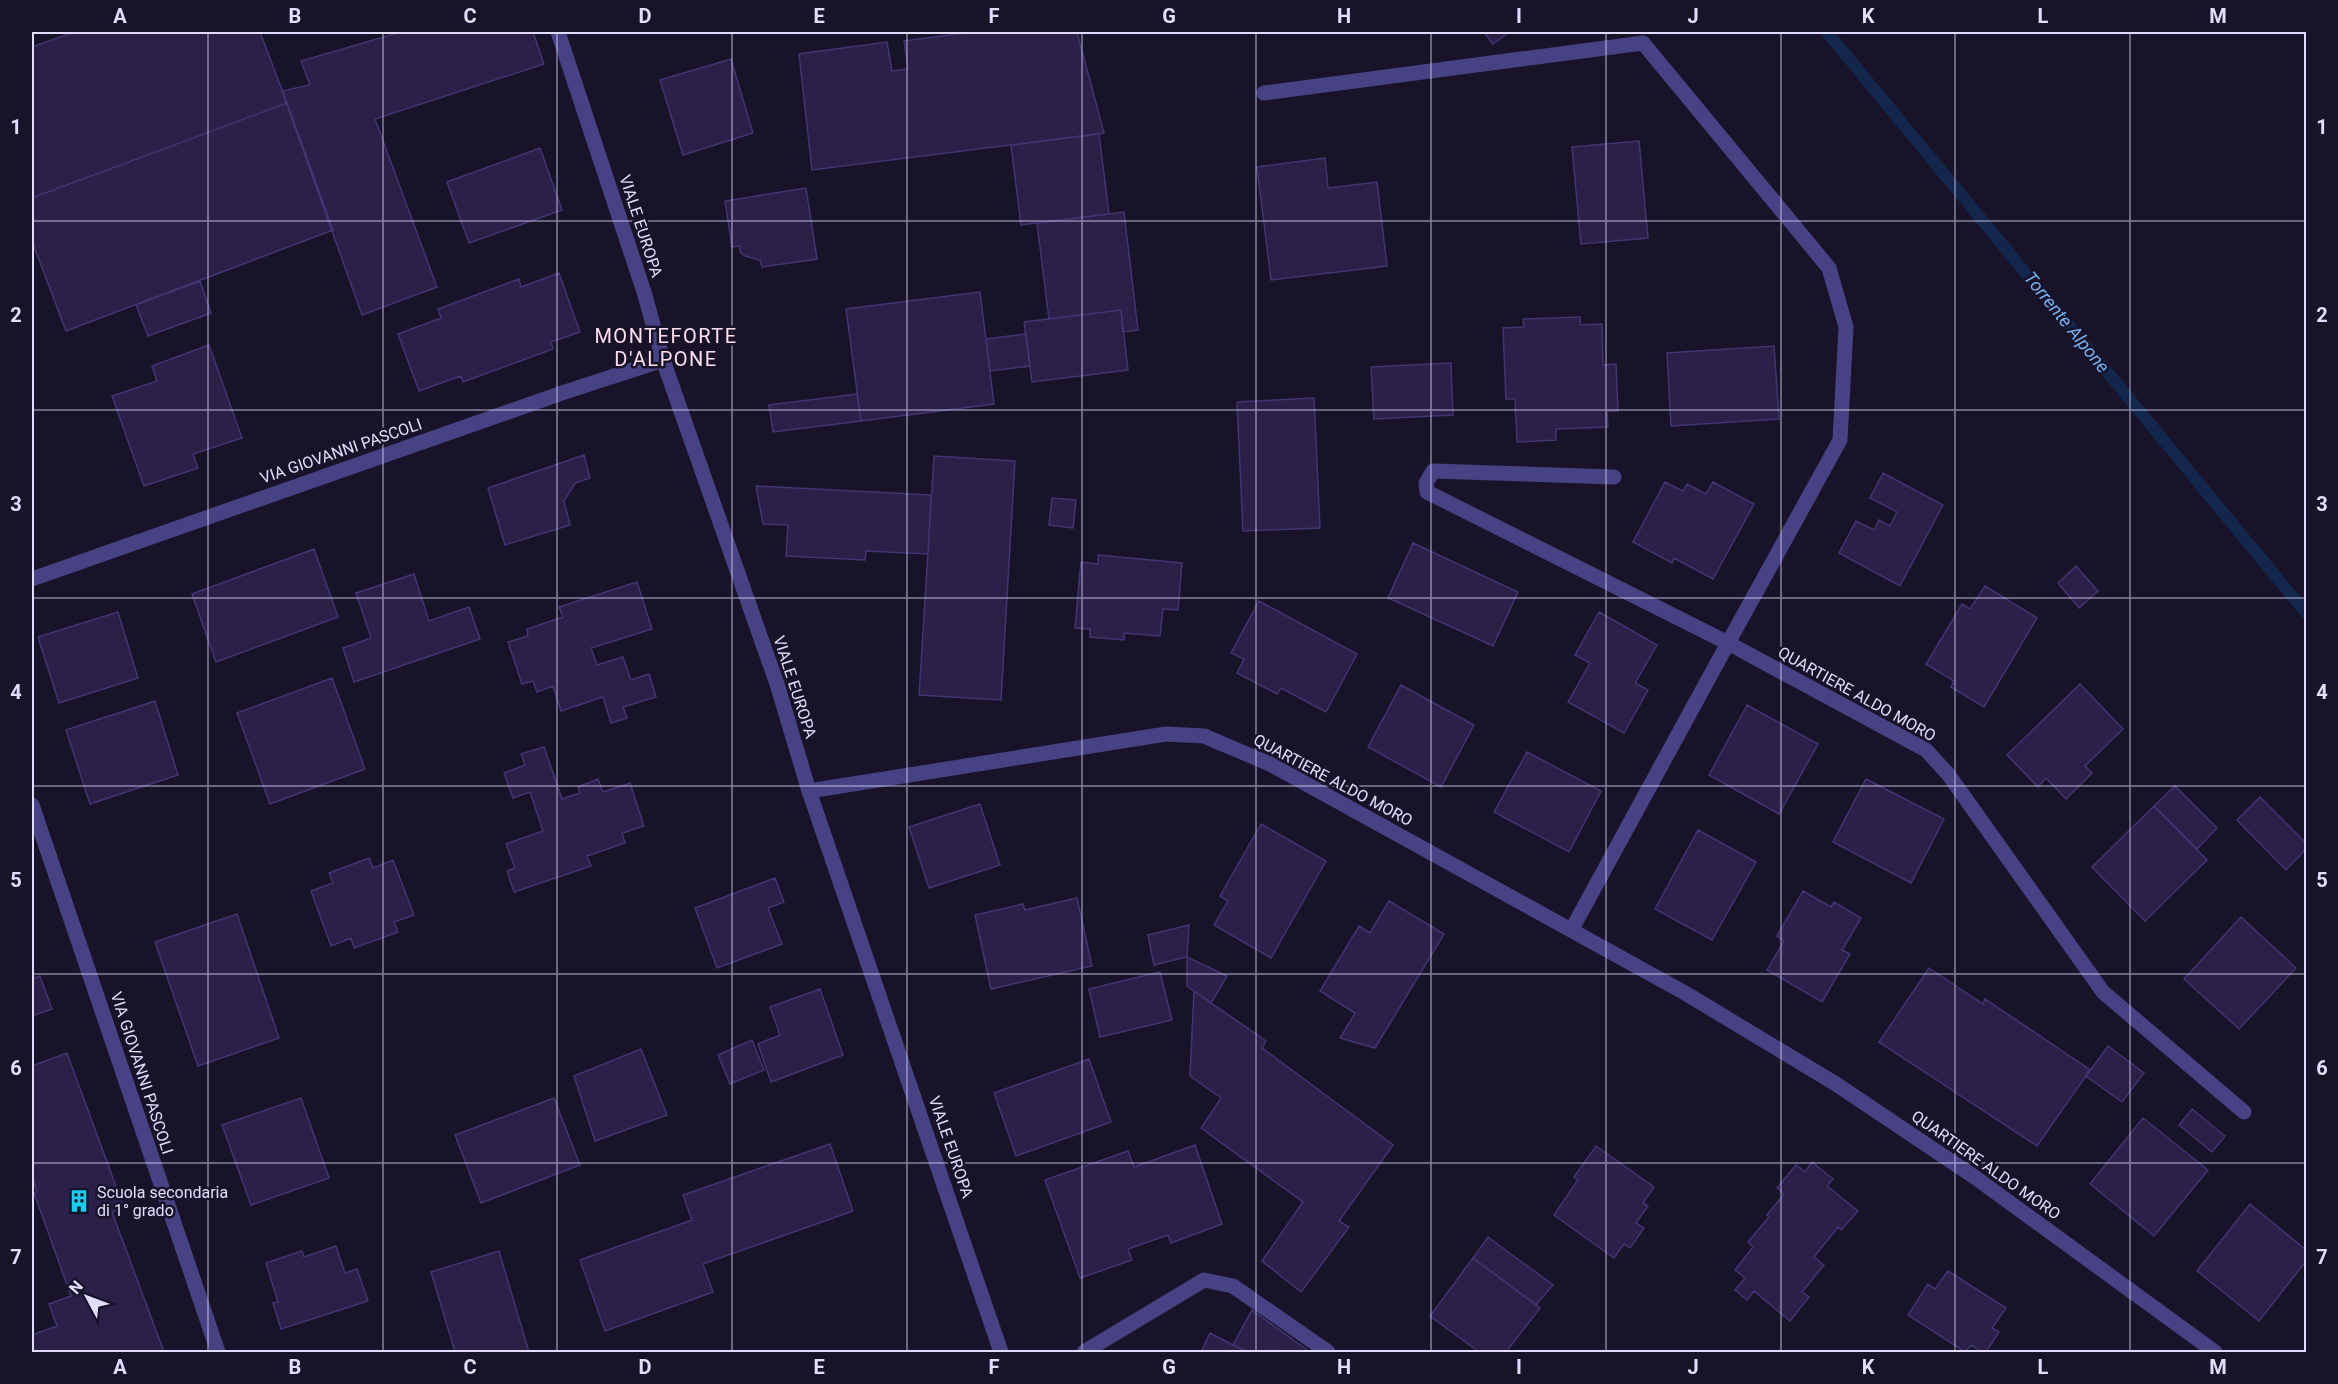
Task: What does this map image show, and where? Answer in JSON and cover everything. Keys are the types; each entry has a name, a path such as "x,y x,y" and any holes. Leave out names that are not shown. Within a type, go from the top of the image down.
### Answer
{"street":[{"name":"VIALE EUROPA","path":"558,32 640,280 663,360 777,684 809,791 1001,1353"},
{"path":"1264,93 1643,43 1828,268 1846,327 1840,440 1572,929"},
{"name":"VIA GIOVANNI PASCOLI","path":"32,579 663,360"},
{"name":"QUARTIERE ALDO MORO","path":"1614,477 1433,471 1426,483 1427,492 1728,643 1926,750 1948,774 2103,992 2244,1112"},
{"name":"QUARTIERE ALDO MORO","path":"809,791 1166,734 1204,736 1270,764 1572,929 1685,993 1836,1084 1976,1178 2215,1353"},
{"name":"VIA GIOVANNI PASCOLI","path":"32,805 218,1353"},
{"path":"1084,1353 1204,1280 1233,1286 1328,1353"}],"building":[{"path":"74,32 260,32 287,103 32,198 32,47"},
{"path":"401,32 533,32 544,64 375,119 437,287 362,315 282,91 310,85 301,61"},
{"path":"972,32 1077,32 1104,133 812,170 799,54 887,42 892,71 908,69 904,41"},
{"path":"1484,32 1509,32 1493,44"},
{"path":"731,59 753,133 683,155 660,80"},
{"path":"287,103 333,230 66,331 32,241 32,198"},
{"path":"1099,134 1109,214 1021,225 1011,145"},
{"path":"1639,141 1648,238 1581,244 1572,147"},
{"path":"540,148 562,210 469,243 447,182"},
{"path":"1325,158 1328,188 1377,182 1387,266 1271,280 1257,167"},
{"path":"806,188 817,259 762,267 760,260 745,256 740,252 740,246 732,247 725,201"},
{"path":"1124,212 1138,330 1123,332 1121,310 1049,319 1037,223"},
{"path":"559,273 580,332 551,342 553,349 463,382 461,376 419,391 398,334 441,318 438,309 519,279 521,287"},
{"path":"200,281 211,313 148,336 136,305"},
{"path":"980,292 994,404 861,421 846,309"},
{"path":"1121,310 1128,370 1032,382 1024,322"},
{"path":"1580,317 1580,325 1602,324 1603,365 1616,364 1618,411 1607,411 1608,427 1556,429 1556,440 1517,442 1515,399 1506,399 1503,328 1524,327 1523,319"},
{"path":"1026,334 1030,366 990,371 986,339"},
{"path":"209,345 242,438 193,454 198,468 144,486 112,396 157,381 152,366"},
{"path":"1774,346 1779,419 1671,426 1667,353"},
{"path":"1451,363 1453,415 1374,419 1371,367"},
{"path":"857,394 861,421 773,432 769,405"},
{"path":"1314,398 1320,528 1243,531 1237,402"},
{"path":"584,455 590,478 575,483 564,501 570,525 505,545 488,488"},
{"path":"934,456 1015,461 1001,700 919,695"},
{"path":"1883,473 1943,505 1900,586 1839,553 1856,521 1874,530 1879,520 1890,526 1897,512 1870,498"},
{"path":"1665,482 1683,491 1687,484 1706,494 1713,482 1754,504 1713,579 1674,558 1672,563 1633,542"},
{"path":"756,486 931,495 928,554 866,551 865,560 786,556 788,525 763,524"},
{"path":"1052,498 1076,500 1073,528 1049,525"},
{"path":"1413,543 1518,592 1493,646 1388,598"},
{"path":"314,549 338,617 216,662 192,594"},
{"path":"1098,555 1182,563 1178,610 1163,609 1160,636 1124,633 1124,640 1090,637 1090,629 1075,628 1081,562 1098,564"},
{"path":"2076,566 2098,591 2079,608 2058,583"},
{"path":"414,574 429,621 469,607 480,639 354,682 343,648 371,638 356,593"},
{"path":"637,582 652,629 591,648 597,665 623,657 631,680 649,674 656,697 623,707 627,718 611,723 603,697 561,711 553,686 537,692 533,681 522,684 508,642 528,636 527,629 563,617 559,607"},
{"path":"1985,586 2037,618 1984,707 1951,687 1954,681 1926,664 1962,604 1970,609"},
{"path":"1259,601 1357,654 1326,712 1281,688 1277,694 1237,673 1244,659 1231,653"},
{"path":"118,612 138,678 59,703 38,637"},
{"path":"1599,612 1657,645 1635,683 1648,690 1624,733 1568,702 1590,663 1575,655"},
{"path":"332,678 365,769 270,804 237,713"},
{"path":"2080,684 2123,729 2085,766 2092,773 2066,799 2046,778 2038,787 2007,755"},
{"path":"1401,685 1474,725 1441,787 1368,747"},
{"path":"155,701 178,775 90,804 66,730"},
{"path":"1747,705 1818,744 1779,814 1709,775"},
{"path":"544,747 562,799 580,793 578,787 598,779 603,792 630,783 644,826 622,833 625,843 587,856 591,866 514,892 507,871 515,868 506,844 543,831 530,792 513,798 504,773 525,765 521,754"},
{"path":"1527,752 1601,791 1569,852 1494,812"},
{"path":"1866,779 1944,819 1911,883 1833,842"},
{"path":"2175,786 2217,828 2197,849 2154,806"},
{"path":"2260,797 2306,843 2306,849 2286,870 2237,820"},
{"path":"980,804 1000,865 929,888 909,827"},
{"path":"2154,806 2207,860 2145,921 2092,867"},
{"path":"1261,824 1326,861 1271,958 1214,925 1228,901 1220,896"},
{"path":"1698,830 1756,862 1712,940 1655,909"},
{"path":"369,858 373,868 393,860 414,915 394,922 398,932 354,948 351,938 331,946 311,891 333,883 329,873"},
{"path":"775,878 784,902 768,908 782,944 717,968 695,908"},
{"path":"1803,891 1831,907 1834,902 1861,918 1842,950 1850,954 1822,1002 1767,970 1784,941 1777,936"},
{"path":"1077,898 1092,966 991,989 975,915 1023,904 1025,910"},
{"path":"1389,901 1444,934 1375,1048 1340,1038 1355,1013 1320,991 1359,926 1370,933"},
{"path":"237,914 279,1038 198,1066 155,942"},
{"path":"2241,917 2296,968 2239,1029 2184,979"},
{"path":"1189,925 1187,957 1154,965 1148,935"},
{"path":"1187,957 1227,976 1211,1003 1187,986"},
{"path":"1929,968 1983,1004 1985,999 2089,1069 2037,1146 1879,1042"},
{"path":"1160,972 1172,1020 1100,1037 1089,989"},
{"path":"40,976 52,1009 32,1016 32,979"},
{"path":"820,989 843,1055 771,1082 758,1044 780,1035 770,1007"},
{"path":"1194,991 1266,1041 1262,1048 1393,1145 1339,1221 1349,1227 1301,1292 1262,1261 1303,1202 1201,1128 1221,1098 1190,1076"},
{"path":"752,1040 764,1070 730,1084 718,1055"},
{"path":"2108,1046 2144,1073 2122,1102 2086,1076"},
{"path":"641,1049 667,1115 595,1141 574,1076"},
{"name":"Scuola secondaria di 1° grado","path":"67,1053 124,1208 112,1212 164,1352 32,1352 32,1335 57,1326 49,1304 71,1296 34,1193 37,1192 32,1176 32,1066"},
{"path":"1089,1059 1111,1122 1016,1156 994,1093"},
{"path":"301,1098 329,1178 251,1205 222,1125"},
{"path":"554,1098 580,1165 481,1203 455,1135"},
{"path":"2192,1109 2225,1136 2212,1152 2179,1125"},
{"path":"2143,1118 2208,1170 2154,1236 2090,1184"},
{"path":"830,1144 853,1211 703,1264 713,1292 605,1331 580,1260 692,1220 683,1195"},
{"path":"1195,1145 1222,1224 1171,1243 1168,1235 1128,1249 1132,1260 1080,1278 1045,1180 1128,1151 1134,1167"},
{"path":"1596,1146 1654,1187 1643,1203 1648,1206 1636,1223 1644,1228 1630,1248 1624,1244 1614,1258 1554,1215 1578,1180 1574,1177"},
{"path":"1812,1162 1833,1179 1827,1186 1858,1211 1841,1230 1838,1227 1814,1257 1824,1265 1802,1292 1809,1297 1790,1321 1754,1291 1747,1300 1735,1290 1745,1278 1735,1270 1753,1247 1748,1242 1784,1194 1777,1188 1796,1165 1805,1172"},
{"path":"2250,1204 2306,1250 2306,1261 2259,1321 2197,1271"},
{"path":"1488,1237 1553,1285 1536,1305 1473,1258"},
{"path":"336,1246 345,1273 357,1269 368,1301 281,1329 273,1303 278,1302 266,1263 302,1251 304,1257"},
{"path":"499,1251 529,1352 455,1352 431,1272"},
{"path":"1473,1258 1540,1308 1506,1352 1479,1352 1430,1316"},
{"path":"1948,1271 2006,1308 1992,1328 1999,1332 1986,1352 1971,1345 1965,1352 1908,1315 1928,1284 1935,1289"},
{"path":"1252,1310 1310,1352 1271,1350 1269,1352 1248,1352 1233,1345"},
{"path":"1210,1333 1233,1345 1248,1352 1201,1352"}],"waterway":[{"name":"Torrente Alpone","path":"1827,32 2306,613"}],"place":[{"name":"Scuola secondaria di 1° grado","path":"79,1201"}],"district":[{"name":"MONTEFORTE D'ALPONE","path":"666,348"}]}
